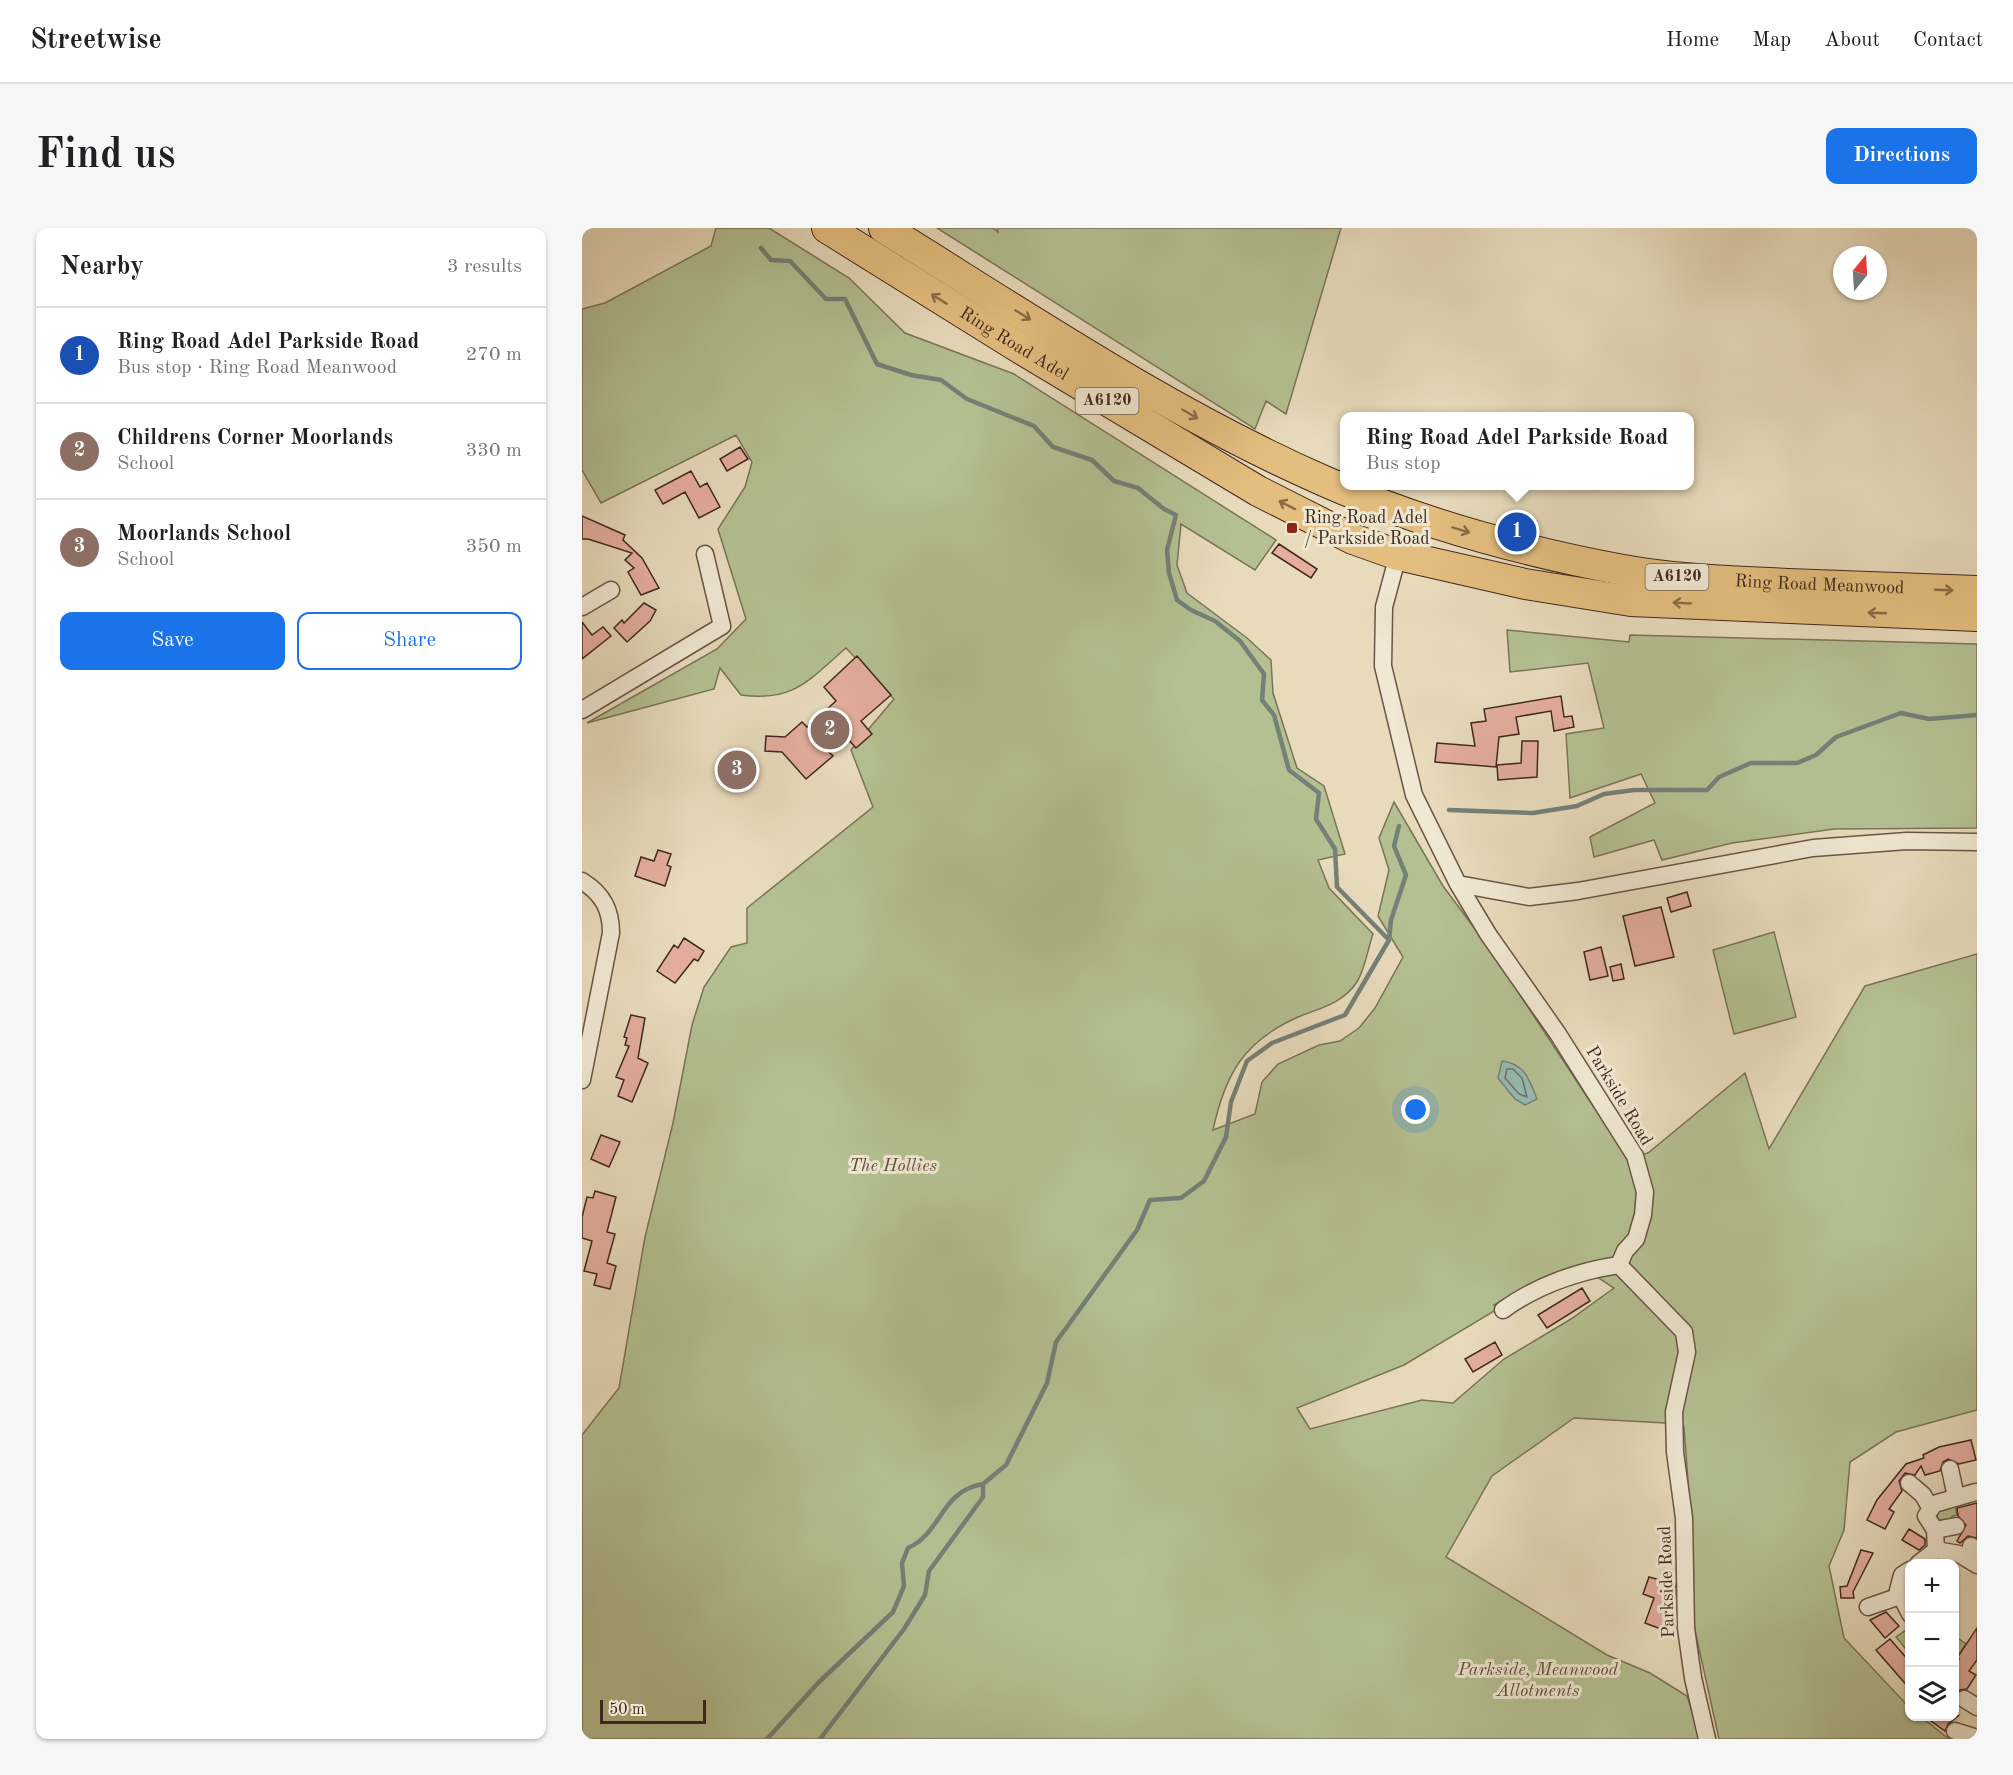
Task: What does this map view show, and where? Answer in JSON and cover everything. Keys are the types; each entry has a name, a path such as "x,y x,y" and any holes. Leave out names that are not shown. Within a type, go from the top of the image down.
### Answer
{"highway":[{"name":"Ring Road Adel","path":"827,228 1018,347 1258,491 1353,538 1398,555"},
{"name":"Ring Road Adel","path":"884,228 1087,354 1212,427 1340,487"},
{"name":"Ring Road Adel","path":"1347,490 1386,505"},
{"name":"Ring Road Meanwood","path":"1386,505 1527,550 1626,570 1703,580 1977,591"},
{"name":"Ring Road Meanwood","path":"1398,555 1525,584 1631,601 1977,616"}],"street":[{"path":"582,710 722,626 705,554"},
{"name":"Parkside Road","path":"1398,555 1384,607 1383,666 1414,795 1458,884 1488,934 1558,1034 1635,1156 1645,1192 1643,1215 1636,1239 1625,1251 1618,1265 1684,1332 1687,1352 1674,1412 1684,1518 1686,1629 1693,1678 1707,1739"},
{"path":"582,607 611,590"},
{"path":"1458,884 1529,897 1578,891 1812,848 1907,841 1977,842"},
{"path":"582,881 602,898 611,915 611,933 582,1080"},
{"path":"1503,1310 1518,1299 1587,1270 1618,1265"},
{"path":"1950,1469 1956,1497"},
{"path":"1909,1483 1923,1495 1936,1550"},
{"path":"1928,1521 1934,1504 1976,1492"},
{"path":"1928,1521 1956,1526"},
{"path":"1924,1559 1936,1550 1959,1554 1977,1565"},
{"path":"1905,1573 1902,1575 1899,1593 1909,1613"},
{"path":"1872,1601 1899,1593"},
{"path":"1955,1731 1977,1738"}],"green space":[{"path":"716,228 769,228 849,278 905,333 1014,374 1276,540 1255,570 1181,524 1177,565 1187,593 1247,638 1271,660 1273,693 1297,768 1324,786 1345,854 1318,860 1329,888 1373,934 1357,982 1345,995 1279,1026 1251,1049 1240,1062 1224,1092 1213,1130 1255,1114 1262,1082 1278,1064 1319,1045 1340,1041 1359,1028 1375,1008 1403,957 1378,916 1389,870 1379,838 1394,802 1443,886 1487,945 1628,1159 1648,1153 1745,1073 1769,1149 1865,986 1977,954 1977,1410 1896,1432 1850,1462 1844,1530 1829,1566 1844,1638 1905,1703 1905,1721 1926,1721 1949,1739 1719,1739 1694,1626 1692,1535 1684,1427 1665,1423 1574,1418 1492,1476 1446,1557 1607,1655 1650,1673 1687,1696 1701,1739 582,1739 582,1435 619,1388 645,1237 673,1123 692,1025 704,987 731,947 747,943 747,908 873,807 851,750 894,699 846,648 810,679 788,692 775,695 741,695 720,668 714,689 587,723 717,649 746,619 718,529 745,487 752,462 736,435 601,503 582,470 582,309 605,303 711,246","holes":["1582,1267 1614,1288 1571,1319 1504,1359 1453,1403 1422,1400 1310,1429 1297,1408 1404,1365 1496,1310 1494,1305"]},
{"path":"937,228 993,228 998,232 997,228 1341,228 1286,414 1266,401 1255,429"},
{"path":"1507,630 1629,642 1630,635 1977,644 1977,828 1834,829 1732,843 1662,860 1654,840 1594,857 1590,837 1655,803 1641,774 1570,798 1566,734 1604,728 1588,663 1510,672"},
{"path":"1774,932 1796,1017 1734,1034 1713,950"},
{"path":"1955,1504 1957,1515 1952,1516 1953,1520 1938,1524 1937,1513 1942,1507"},
{"path":"1905,1631 1905,1648 1896,1637"},
{"path":"1959,1639 1966,1644 1959,1655"}],"water":[{"path":"1502,1061 1521,1069 1537,1099 1525,1105 1515,1099 1498,1078"}],"building":[{"path":"740,447 748,459 727,471 720,459"},
{"path":"691,471 700,487 707,483 720,507 699,518 685,492 663,504 655,490"},
{"path":"582,516 625,535 623,540 642,558 659,588 641,595 628,572 634,568 625,560 632,553 582,539"},
{"path":"1279,544 1317,569 1311,578 1272,553"},
{"path":"644,603 656,610 650,621 627,642 614,628 622,620 624,623"},
{"path":"582,622 592,635 603,627 611,636 582,659"},
{"path":"857,656 891,695 861,721 872,734 856,748 846,737 829,752 833,756 806,779 782,752 765,751 766,736 785,737 802,722 807,727 836,701 824,687"},
{"path":"1561,696 1564,717 1572,716 1574,727 1554,731 1551,711 1516,717 1519,734 1499,737 1496,767 1435,762 1437,743 1475,746 1471,723 1486,721 1484,709"},
{"path":"1522,741 1538,741 1537,777 1498,780 1497,765 1521,763"},
{"path":"658,850 671,854 667,865 671,867 665,886 635,876 641,857 654,861"},
{"path":"1687,892 1691,906 1671,912 1667,898"},
{"path":"1661,907 1674,957 1635,966 1623,916"},
{"path":"684,938 704,951 698,961 694,959 675,983 657,971 674,945 678,948"},
{"path":"1601,947 1608,976 1590,980 1584,952"},
{"path":"1621,964 1624,979 1613,981 1610,967"},
{"path":"631,1015 645,1018 638,1058 648,1063 632,1102 618,1096 624,1080 616,1077 629,1046 625,1045 627,1038 624,1037"},
{"path":"601,1135 620,1142 609,1167 591,1159"},
{"path":"595,1191 616,1197 607,1232 615,1234 607,1263 616,1266 610,1289 594,1285 597,1274 584,1271 592,1241 582,1238 582,1217 587,1197 593,1198"},
{"path":"1582,1288 1590,1301 1547,1328 1538,1315"},
{"path":"1495,1342 1502,1355 1473,1372 1465,1359"},
{"path":"1971,1440 1976,1460 1959,1464 1948,1459 1943,1462 1940,1471 1925,1475 1921,1466 1915,1475 1905,1473 1899,1481 1902,1491 1889,1509 1894,1512 1885,1529 1867,1520 1877,1500 1906,1464 1924,1458 1923,1455 1939,1447"},
{"path":"1977,1503 1977,1538 1968,1536 1960,1543 1957,1541 1966,1525 1958,1516 1957,1508"},
{"path":"1909,1529 1925,1539 1925,1545 1919,1550 1902,1540"},
{"path":"1861,1550 1873,1553 1853,1592 1854,1598 1841,1598 1840,1587 1847,1586"},
{"path":"1649,1577 1675,1584 1675,1598 1672,1598 1661,1629 1645,1623 1654,1598 1643,1594"},
{"path":"1886,1612 1899,1626 1885,1638 1870,1620"},
{"path":"1977,1628 1977,1660 1969,1671 1976,1675 1967,1689 1959,1691 1959,1659 1959,1655"},
{"path":"1890,1639 1905,1656 1905,1683 1876,1650"},
{"path":"1931,1721 1952,1721 1945,1731"}],"waterway":[{"path":"761,248 771,260 790,261 826,299 845,299 877,364 911,375 941,380 967,399 1034,426 1053,447 1092,460 1114,481 1138,488 1164,509 1176,515 1167,550 1169,573 1177,600 1191,610 1215,621 1240,641 1264,674 1262,700 1274,715 1289,770 1319,793 1316,819 1335,849 1337,887 1389,940"},
{"path":"1449,810 1533,813 1577,806 1604,794 1634,790 1707,790 1719,777 1751,763 1797,763 1816,755 1836,737 1901,713 1929,719 1977,715"},
{"path":"820,1739 904,1629 925,1595 929,1571 983,1497 983,1484 1006,1465 1047,1383 1056,1342 1137,1230 1150,1200 1181,1198 1204,1181 1226,1137 1231,1102 1247,1061 1272,1043 1345,1015 1389,940 1391,920 1406,875 1394,846 1399,826"},
{"path":"767,1739 818,1683 893,1612 904,1586 902,1563 908,1548 928,1533 949,1503 958,1495 969,1488 983,1484"}],"place":[{"name":"Ring Road Adel / Parkside Road","path":"1292,528"},
{"name":"Ring Road Adel Parkside Road","path":"1517,532"},
{"name":"Childrens Corner Moorlands","path":"830,730"},
{"name":"Moorlands School","path":"737,770"}],"park label":[{"name":"The Hollies","path":"893,1166"},
{"name":"Parkside, Meanwood Allotments","path":"1538,1680"}]}
